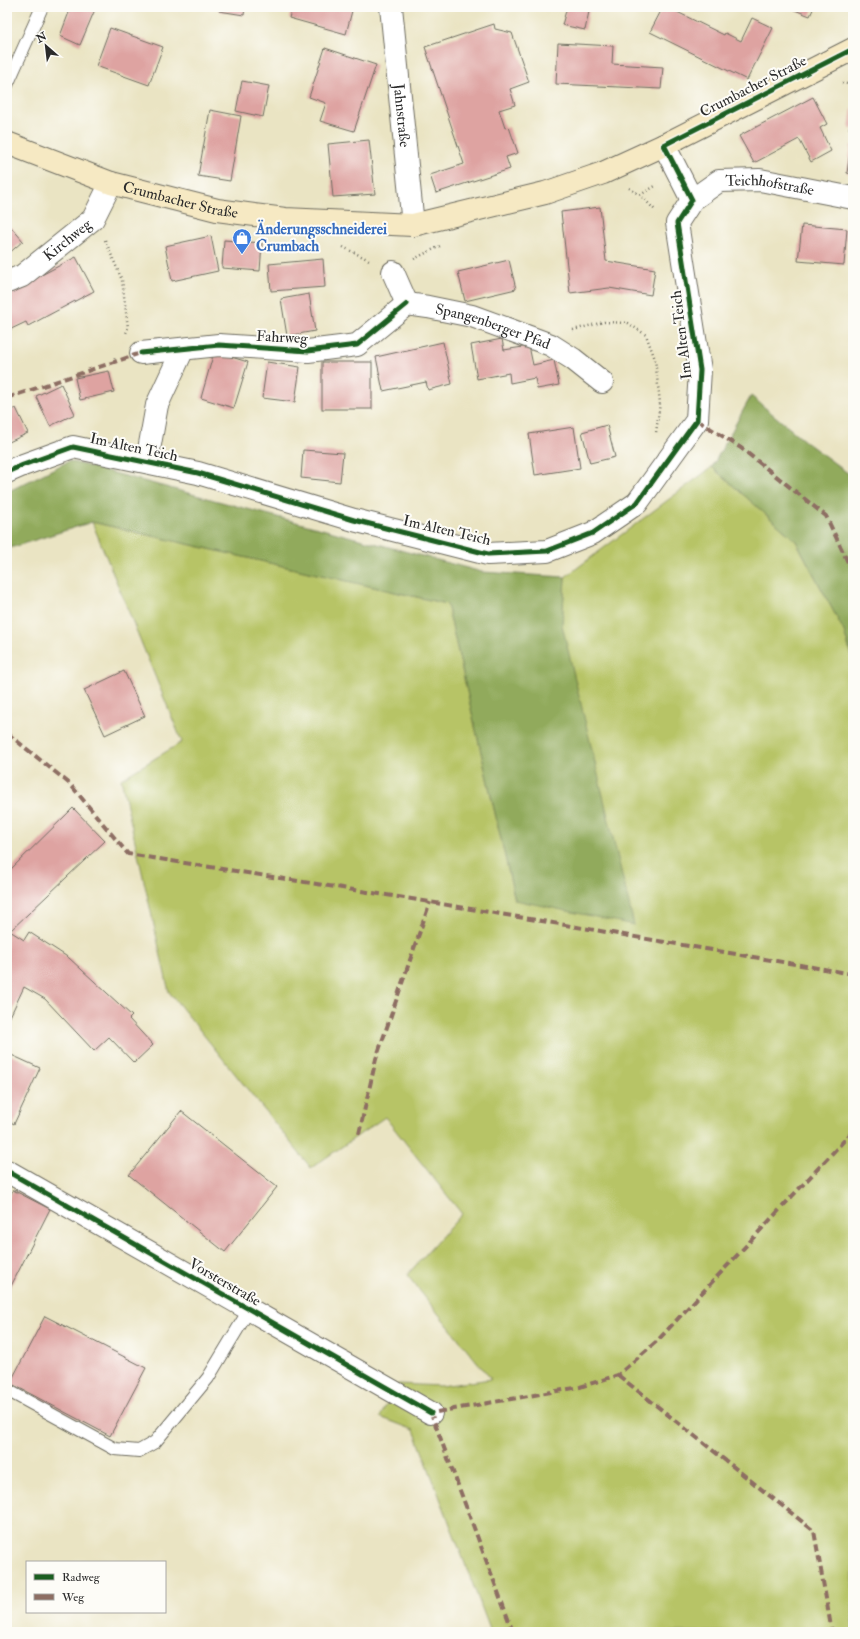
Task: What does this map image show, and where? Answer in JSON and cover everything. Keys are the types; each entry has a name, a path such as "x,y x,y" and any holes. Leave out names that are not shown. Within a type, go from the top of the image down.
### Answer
{"main road":[{"name":"Crumbacher Straße","path":"7,143 111,183 225,211 285,219 413,225 545,192 603,173 664,145 853,49"}],"street":[{"name":"Jahnstraße","path":"391,7 413,225"},
{"path":"664,145 692,200 677,223"},
{"name":"Teichhofstraße","path":"692,200 718,181 760,180 853,198"},
{"name":"Kirchweg","path":"7,282 22,276 92,219 111,183"},
{"name":"Im Alten Teich","path":"7,472 73,447 198,473 354,520 488,554 547,551 593,533 637,503 697,420 700,370 677,223"},
{"path":"393,272 407,304"},
{"name":"Spangenberger Pfad","path":"407,304 472,316 551,344 602,382"},
{"name":"Fahrweg","path":"140,353 219,345 308,351 356,346 407,304"},
{"path":"147,462 157,405 183,349"},
{"name":"Vorsterstraße","path":"7,1171 431,1413"}],"lane":[{"path":"7,85 42,7"},
{"path":"7,1390 115,1449 139,1451 155,1442 208,1378 250,1310"}],"path":[{"path":"603,173 640,195 658,214 677,223"},
{"path":"92,219 106,240 122,280 128,328 125,335"},
{"path":"551,344 574,330 604,322 628,323 646,335 655,359 660,402 655,443 671,457"},
{"path":"113,363 119,349"}],"green space":[{"path":"751,396 806,442 849,474 853,485 853,661 844,631 796,541 712,467"},
{"path":"69,461 482,572 565,577 562,625 634,925 515,900 447,604 92,522 7,549 7,492"},
{"path":"712,467 796,541 844,631 853,661 853,1632 491,1632 414,1430 380,1417 398,1384 441,1386 491,1379 407,1275 462,1214 385,1117 311,1168 169,992 121,779 182,742 92,522 447,604 515,900 562,625 565,577"}],"building":[{"path":"71,7 96,7 80,45 60,36"},
{"path":"219,7 245,7 244,15 219,11"},
{"path":"292,7 353,7 346,34 289,18"},
{"path":"567,7 590,7 585,30 562,25"},
{"path":"663,7 667,7 724,35 725,33 741,41 752,18 773,28 747,80 650,32"},
{"path":"787,7 814,7 810,16"},
{"path":"494,24 495,29 512,33 529,82 510,89 515,105 499,110 505,128 509,127 518,153 506,157 510,169 436,193 430,175 464,164 425,47"},
{"path":"110,28 163,47 149,85 96,66"},
{"path":"558,43 613,46 612,64 663,67 661,89 556,84"},
{"path":"325,48 376,65 354,131 320,121 326,103 309,97"},
{"path":"242,81 269,86 263,117 236,111"},
{"path":"813,97 827,124 820,128 831,151 811,162 799,139 754,163 739,136"},
{"path":"852,108 853,129 849,129"},
{"path":"210,110 241,116 230,181 198,176"},
{"path":"369,140 375,194 333,197 328,144"},
{"path":"851,145 853,146 853,174 847,173"},
{"path":"600,207 606,261 655,269 651,295 609,288 570,293 561,212"},
{"path":"802,225 847,229 844,265 798,261"},
{"path":"11,227 23,241 7,255 7,231"},
{"path":"211,236 218,271 172,281 165,246"},
{"name":"Änderungsschneiderei Crumbach","path":"224,240 262,243 260,271 222,268"},
{"path":"76,257 94,291 28,326 26,322 7,331 7,293"},
{"path":"323,259 325,287 271,291 269,264"},
{"path":"509,260 516,289 465,301 458,272"},
{"path":"309,294 315,331 287,336 281,299"},
{"path":"502,339 504,350 529,346 533,365 554,360 559,385 537,389 535,378 510,383 509,373 477,379 471,345"},
{"path":"443,342 452,384 428,390 426,382 383,391 376,357"},
{"path":"214,352 248,362 234,408 201,398"},
{"path":"267,362 300,367 295,402 262,398"},
{"path":"322,362 372,362 372,409 322,409"},
{"path":"109,371 114,392 80,400 75,378"},
{"path":"61,384 75,414 50,426 36,396"},
{"path":"16,408 28,433 7,443 7,412"},
{"path":"607,425 615,457 590,463 582,432"},
{"path":"574,427 580,468 535,475 529,434"},
{"path":"303,450 343,453 340,482 301,478"},
{"path":"124,671 145,716 105,735 84,690"},
{"path":"73,808 105,841 10,931 24,940 29,932 69,958 132,1016 129,1019 153,1045 134,1063 109,1037 94,1051 45,999 24,987 7,1023 7,873"},
{"path":"7,1053 40,1068 14,1124 7,1120"},
{"path":"181,1111 277,1187 225,1252 129,1175"},
{"path":"13,1190 50,1209 7,1294 7,1201"},
{"path":"45,1316 146,1368 110,1436 10,1383"}],"marked path":[{"path":"7,398 141,353"},
{"path":"697,420 741,448 826,516 853,573"},
{"path":"7,733 70,784 128,854 430,902 853,974"},
{"path":"359,1134 376,1059 430,902"},
{"path":"513,1632 431,1413 580,1387 618,1375 658,1340 853,1131"},
{"path":"618,1375 814,1531 832,1632"}],"cycle path":[{"path":"7,472 73,447 198,473 354,520 488,554 547,551 593,533 637,503 697,420 700,370 677,223 692,200 664,145 853,49"},
{"path":"141,353 219,345 308,351 357,345 407,304"},
{"path":"7,1171 431,1413"}],"place":[{"name":"Änderungsschneiderei Crumbach","path":"242,255"}]}
